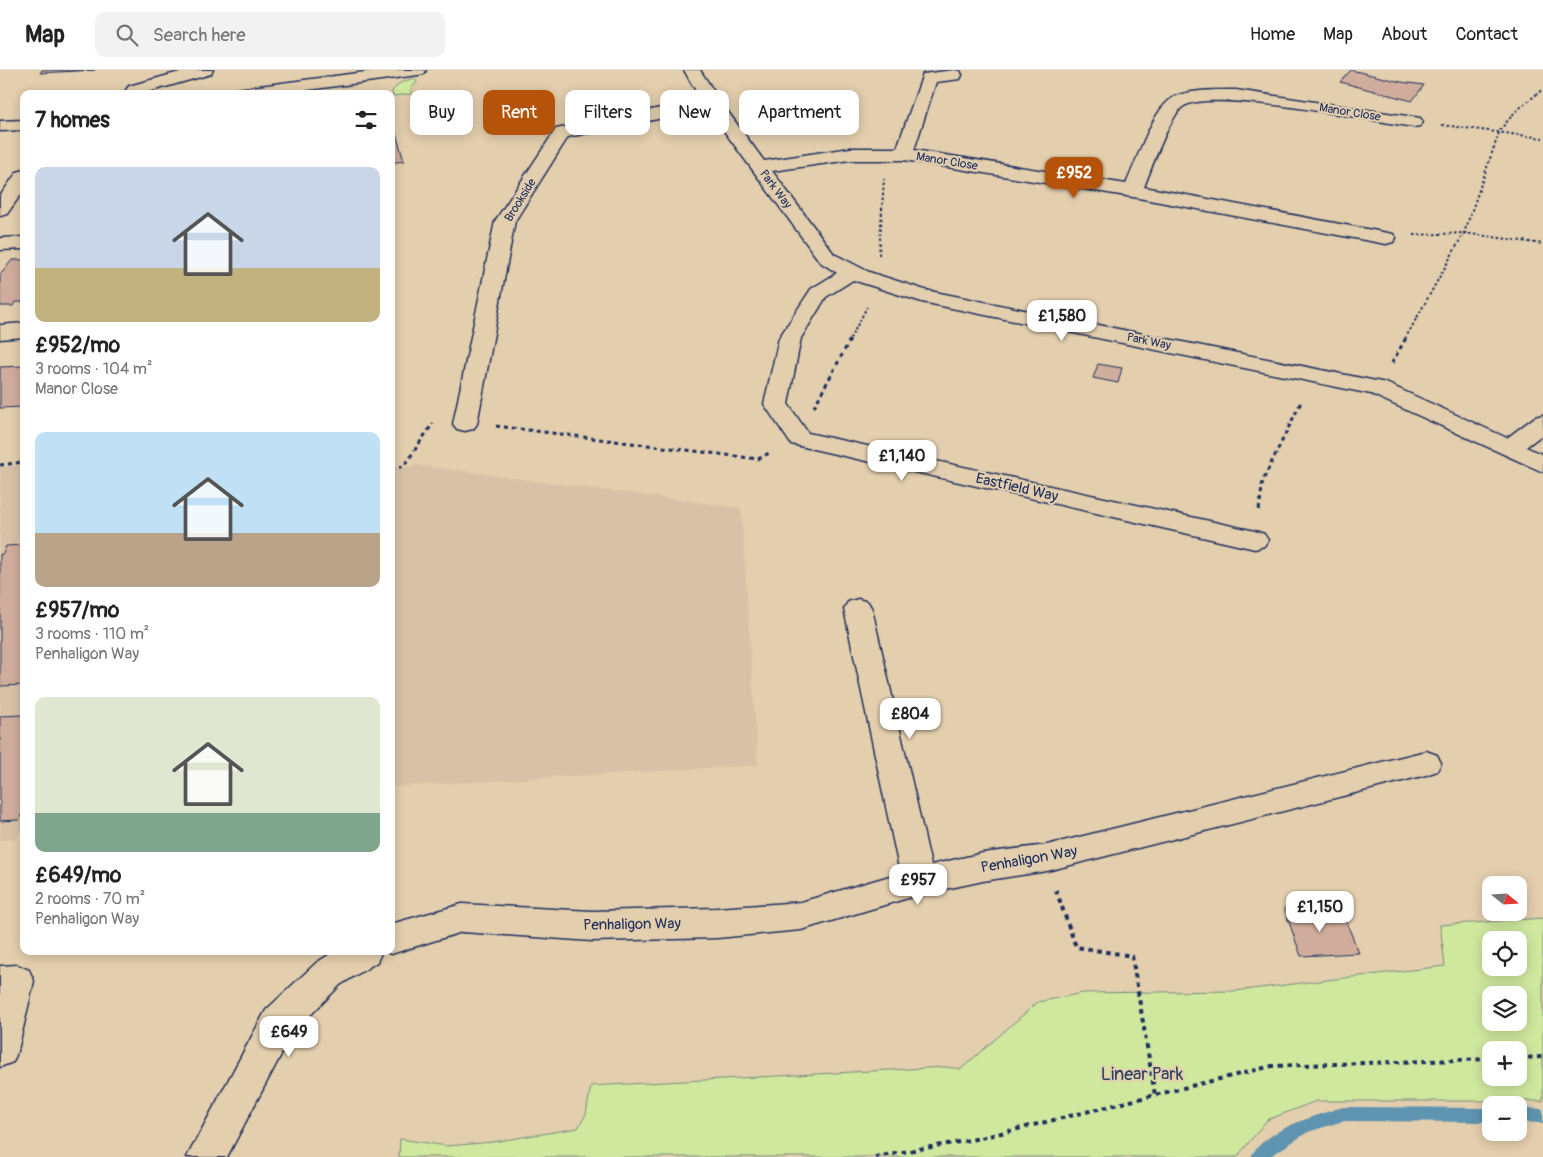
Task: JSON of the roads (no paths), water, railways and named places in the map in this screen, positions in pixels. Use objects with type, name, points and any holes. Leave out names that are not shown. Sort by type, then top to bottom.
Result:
[{"type":"street","points":[[135,90],[137,70]]},
{"type":"street","points":[[141,90],[205,70]]},
{"type":"street","points":[[267,90],[418,70]]},
{"type":"street","name":"Park Way","points":[[692,70],[704,90]]},
{"type":"street","points":[[896,154],[930,78],[954,75]]},
{"type":"street","name":"Manor Close","points":[[1133,191],[1165,117],[1178,102],[1206,94],[1236,95],[1414,122]]},
{"type":"street","name":"Brookside","points":[[465,424],[505,221],[562,133],[660,113]]},
{"type":"street","points":[[0,126],[20,125]]},
{"type":"street","name":"Park Way","points":[[729,126],[827,258],[851,273],[877,284],[922,296],[1315,373],[1378,388],[1543,464]]},
{"type":"street","name":"Manor Close","points":[[760,167],[850,154],[896,154],[1133,191],[1386,238]]},
{"type":"street","points":[[0,210],[20,182]]},
{"type":"street","points":[[0,244],[20,243]]},
{"type":"street","name":"Eastfield Way","points":[[851,273],[818,293],[790,338],[776,404],[800,439],[1255,540]]},
{"type":"street","points":[[0,332],[20,330]]},
{"type":"street","points":[[1510,448],[1543,422]]},
{"type":"street","points":[[858,609],[918,881]]},
{"type":"street","name":"Penhaligon Way","points":[[395,938],[462,918],[592,926],[717,923],[801,916],[918,881],[983,867],[1047,858],[1426,763]]},
{"type":"street","points":[[206,1157],[279,1022],[328,974],[359,955]]},
{"type":"street","points":[[0,982],[17,981],[0,1050]]},
{"type":"waterway","points":[[1259,1157],[1265,1149],[1304,1126],[1343,1114],[1482,1115]]},
{"type":"waterway","points":[[1527,1115],[1543,1116]]},
{"type":"park label","name":"Linear Park","points":[[1142,1074]]}]
